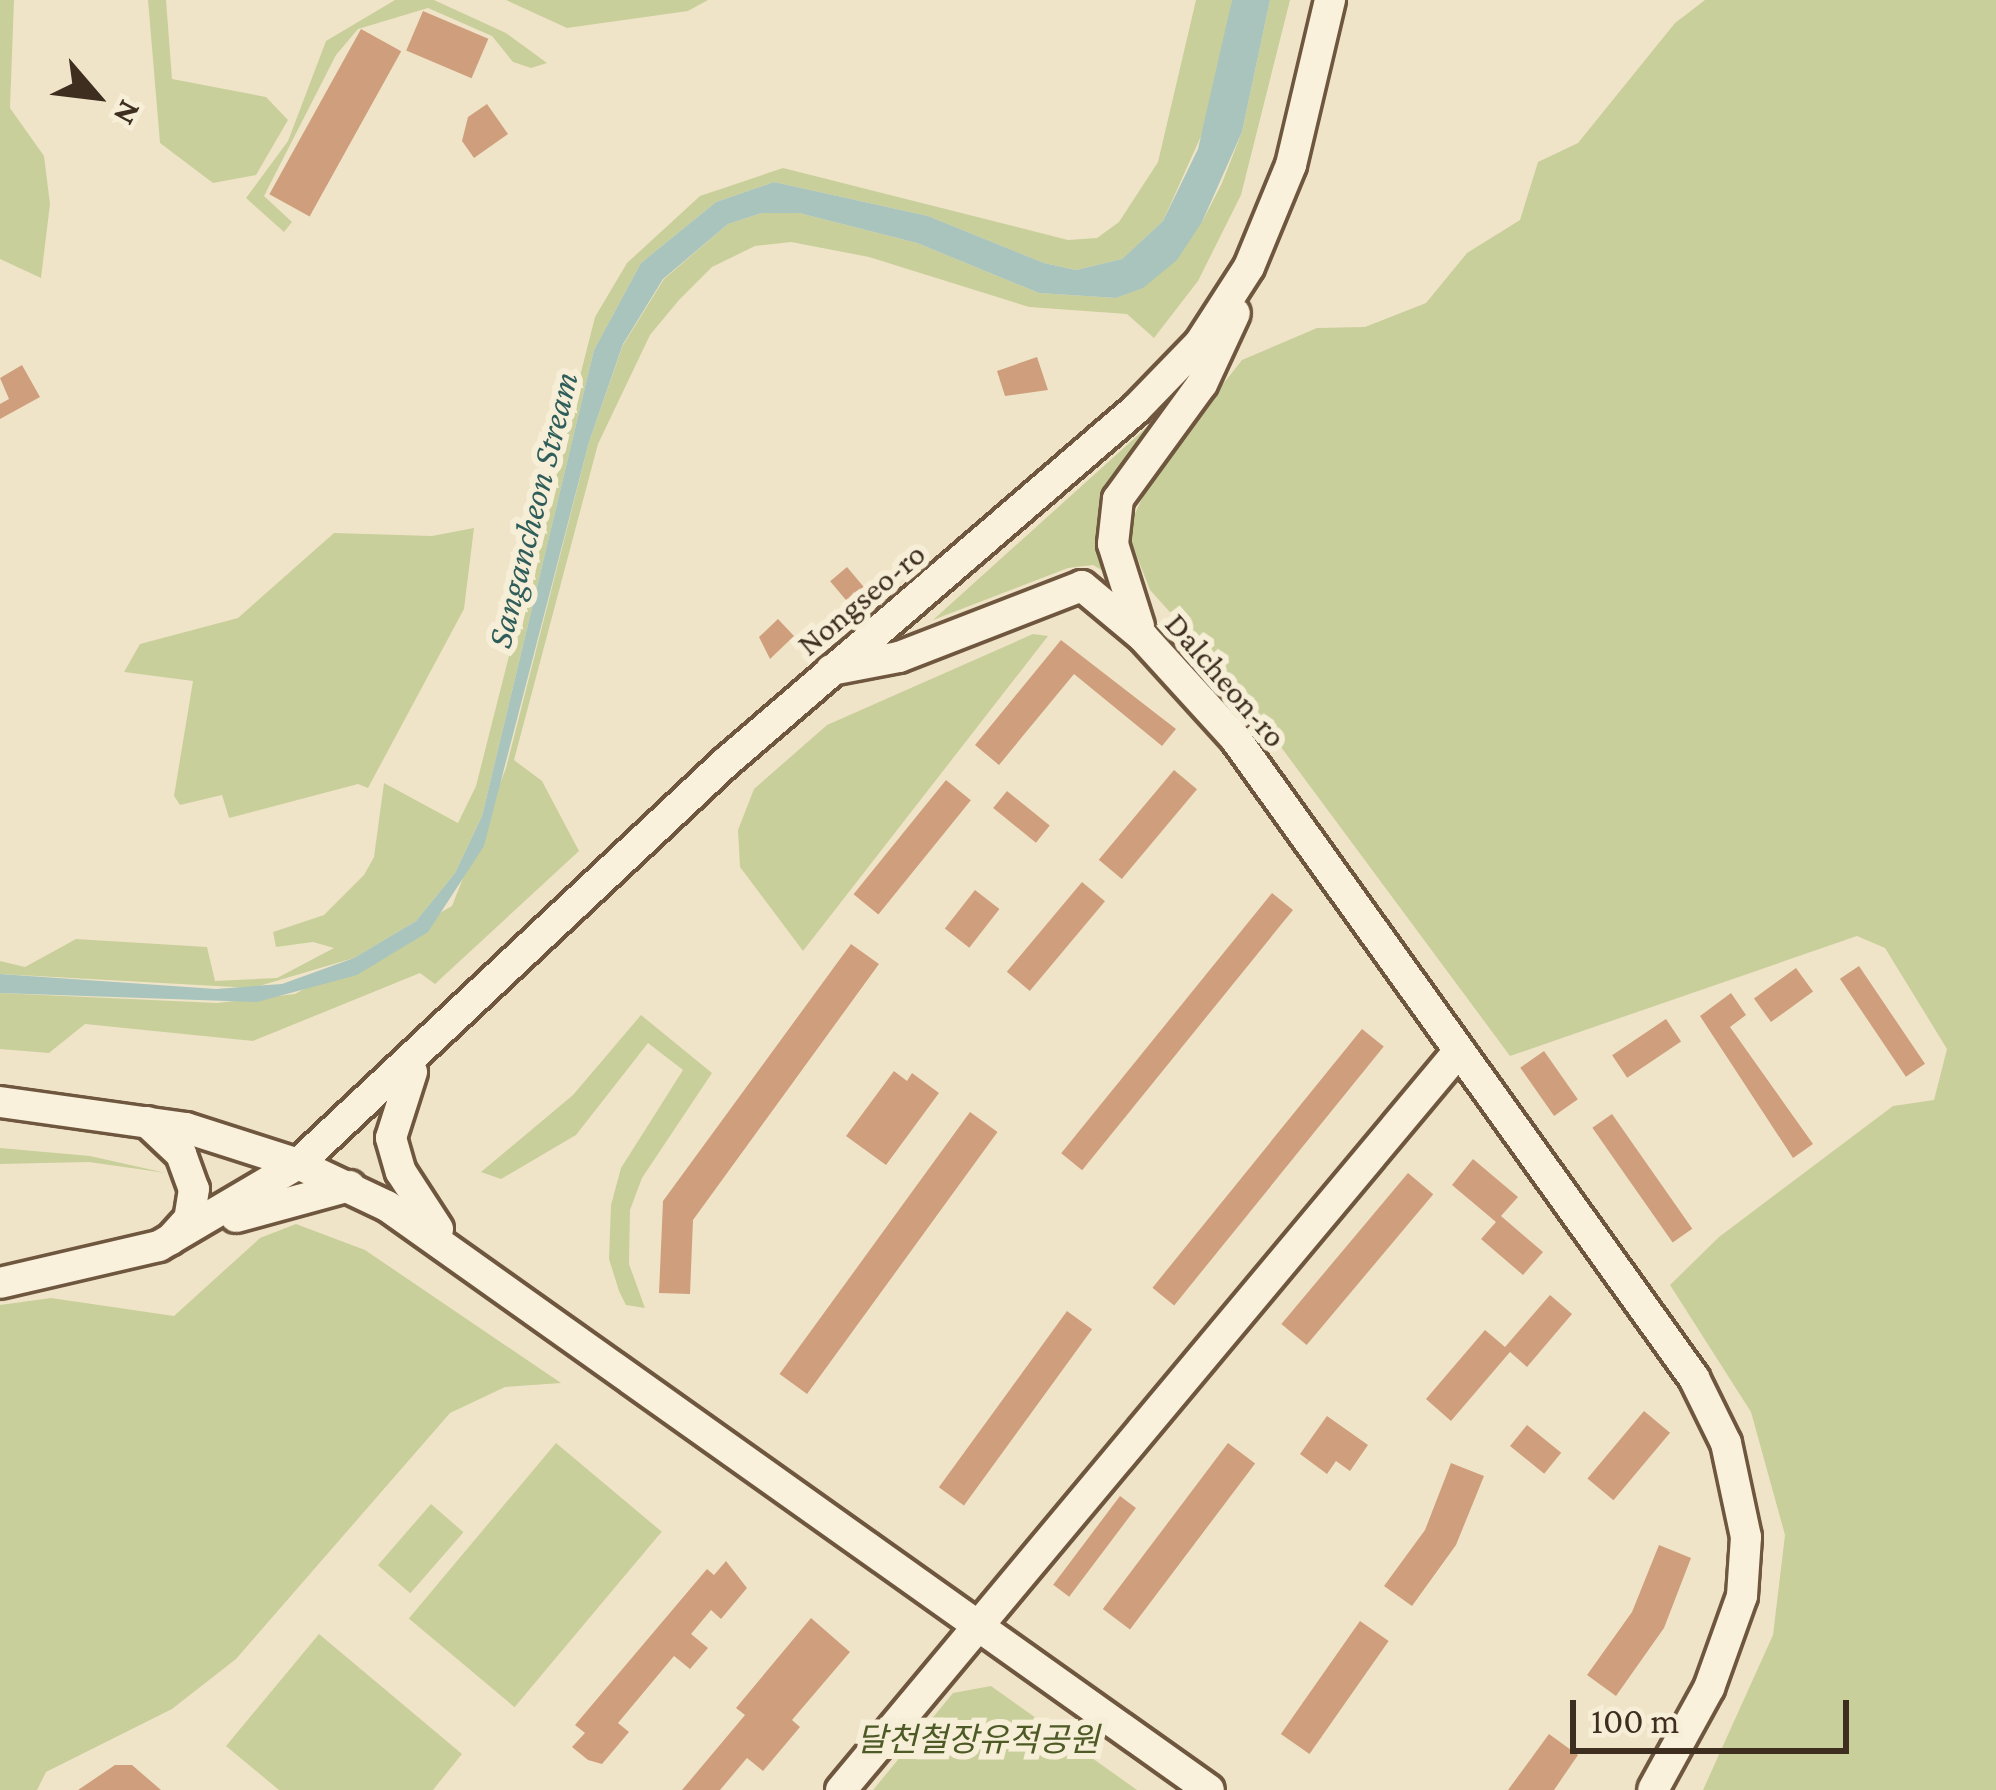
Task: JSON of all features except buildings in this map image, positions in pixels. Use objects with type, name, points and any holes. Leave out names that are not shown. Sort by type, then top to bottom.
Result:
[{"type":"street","name":"Nongseo-ro","points":[[0,1283],[169,1241],[202,1226],[298,1164],[421,1056],[831,670],[1171,375],[1249,267],[1291,165],[1330,0]]},
{"type":"street","points":[[1143,637],[1113,544],[1118,499],[1202,384],[1249,267]]},
{"type":"street","name":"Dalcheon-ro","points":[[831,670],[899,657],[1067,587],[1098,592],[1235,738],[1694,1378],[1733,1468],[1746,1551],[1736,1622],[1652,1790]]},
{"type":"street","points":[[841,1790],[1459,1051]]},
{"type":"street","points":[[421,1056],[394,1112],[392,1138],[412,1192],[454,1247]]},
{"type":"street","points":[[0,1102],[142,1118],[298,1164],[350,1186],[454,1247],[1209,1790]]},
{"type":"street","points":[[142,1118],[181,1154],[194,1189],[188,1219],[169,1241]]},
{"type":"street","points":[[202,1226],[350,1186]]},
{"type":"green space","points":[[0,0],[14,0],[10,108],[44,156],[50,204],[41,278],[0,259]]},
{"type":"green space","points":[[148,0],[166,0],[172,79],[266,97],[288,120],[256,175],[213,183],[160,143]]},
{"type":"green space","points":[[395,0],[434,0],[506,33],[547,63],[531,68],[513,62],[492,36],[428,8],[358,29],[336,55],[264,196],[292,222],[284,232],[246,198],[288,141],[326,41]]},
{"type":"green space","points":[[506,0],[708,0],[688,11],[567,28]]},
{"type":"green space","points":[[1196,0],[1232,0],[1210,116],[1163,221],[1122,259],[1076,270],[1044,263],[928,216],[774,182],[716,202],[641,263],[594,350],[482,816],[455,873],[416,921],[354,958],[252,988],[0,974],[0,961],[25,967],[76,939],[207,947],[215,981],[277,978],[334,948],[313,942],[276,947],[273,932],[324,915],[364,875],[374,857],[384,783],[458,823],[476,786],[595,317],[627,263],[700,196],[783,168],[1068,240],[1097,238],[1119,222],[1158,162]]},
{"type":"green space","points":[[1270,0],[1290,0],[1241,195],[1198,281],[1154,338],[1127,314],[1029,307],[869,257],[791,242],[755,246],[712,267],[679,300],[650,335],[598,444],[514,760],[542,781],[579,851],[435,984],[420,973],[253,1041],[85,1024],[49,1053],[0,1049],[0,993],[217,1003],[295,994],[452,906],[506,768],[589,442],[623,345],[664,279],[728,224],[762,213],[799,213],[917,243],[1039,293],[1116,298],[1142,288],[1202,222],[1222,183],[1242,132]]},
{"type":"green space","points":[[1705,0],[1996,0],[1996,1790],[1703,1790],[1773,1635],[1785,1535],[1751,1412],[1670,1285],[1719,1237],[1893,1106],[1934,1100],[1947,1049],[1885,948],[1857,936],[1510,1056],[1232,681],[1150,590],[1127,531],[1155,470],[1242,360],[1317,328],[1365,327],[1426,303],[1467,253],[1520,220],[1538,162],[1578,143],[1675,23]]},
{"type":"green space","points":[[1157,418],[1124,466],[1110,575],[1093,565],[1068,568],[933,620]]},
{"type":"green space","points":[[474,528],[464,609],[368,788],[358,784],[229,818],[222,795],[180,805],[174,796],[193,681],[124,672],[140,644],[238,618],[334,533],[432,536]]},
{"type":"green space","points":[[1033,634],[1048,636],[803,951],[740,867],[738,830],[754,789],[827,725]]},
{"type":"green space","points":[[641,1015],[712,1073],[642,1178],[630,1210],[629,1264],[645,1308],[626,1305],[619,1291],[609,1259],[611,1205],[621,1168],[683,1070],[648,1043],[576,1135],[501,1179],[481,1172],[573,1095]]},
{"type":"green space","points":[[0,1148],[90,1156],[166,1173],[89,1162],[0,1164]]},
{"type":"green space","points":[[296,1224],[365,1250],[561,1383],[505,1387],[450,1413],[236,1659],[172,1709],[46,1772],[37,1790],[0,1790],[0,1305],[51,1298],[174,1316],[260,1238]]},
{"type":"green space","points":[[556,1443],[662,1532],[515,1707],[409,1618]]},
{"type":"green space","points":[[431,1504],[463,1532],[410,1593],[378,1565]]},
{"type":"green space","points":[[319,1634],[462,1754],[433,1790],[279,1790],[226,1746]]},
{"type":"green space","name":"달천철장유적공원","points":[[991,1686],[1137,1790],[873,1790],[953,1693]]},
{"type":"water","points":[[1232,0],[1270,0],[1242,132],[1202,222],[1177,260],[1143,288],[1116,298],[1039,293],[917,243],[799,213],[762,213],[728,224],[663,279],[623,344],[589,442],[484,846],[428,932],[357,975],[257,1002],[0,993],[0,974],[216,989],[282,984],[354,958],[416,921],[455,873],[482,816],[594,350],[641,263],[716,202],[774,182],[928,216],[1044,263],[1076,270],[1122,259],[1163,221],[1198,149]]},
{"type":"water label","name":"Sangancheon Stream","points":[[533,510]]}]
